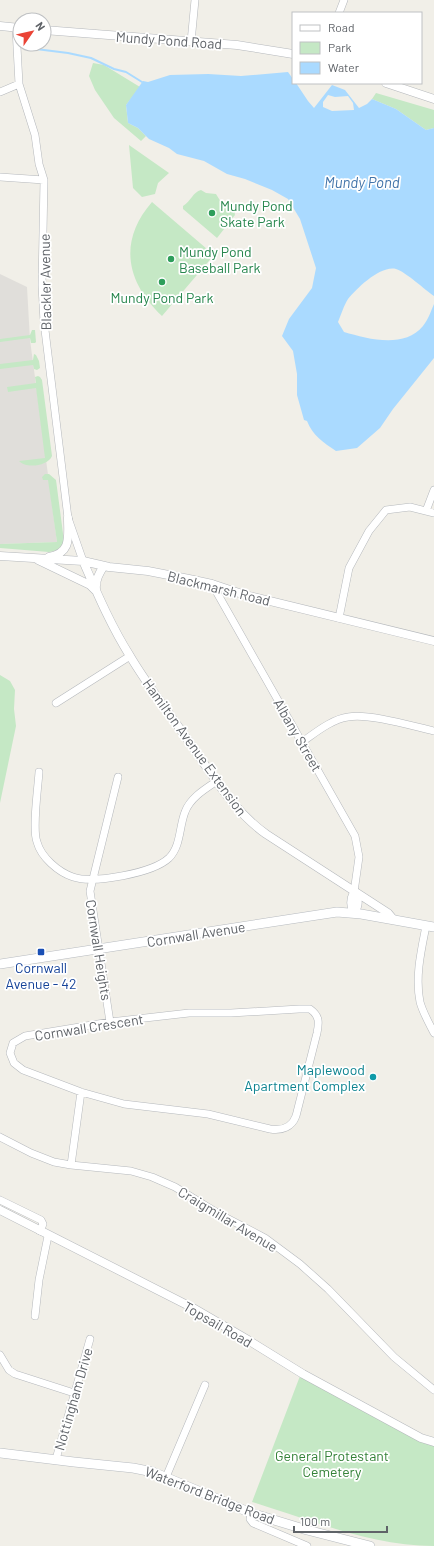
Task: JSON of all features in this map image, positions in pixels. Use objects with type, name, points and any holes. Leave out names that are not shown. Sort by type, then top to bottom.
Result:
[{"type":"main road","name":"Cornwall Avenue","points":[[0,964],[328,913],[354,913],[430,927]]},
{"type":"main road","name":"Waterford Bridge Road","points":[[0,1453],[133,1468],[153,1472],[251,1513],[306,1530],[370,1546]]},
{"type":"street","points":[[191,42],[195,0]]},
{"type":"street","points":[[339,12],[341,1]]},
{"type":"street","points":[[0,26],[12,27]]},
{"type":"street","name":"Mundy Pond Road","points":[[52,31],[260,48],[292,54]]},
{"type":"street","name":"Blackler Avenue","points":[[18,52],[18,84],[35,135],[39,164],[44,180],[42,279],[44,322],[68,518],[83,561]]},
{"type":"street","points":[[0,92],[18,84]]},
{"type":"street","points":[[389,84],[434,99]]},
{"type":"street","points":[[0,177],[44,180]]},
{"type":"street","points":[[426,511],[434,490]]},
{"type":"street","points":[[339,618],[349,568],[368,531],[386,510],[410,507],[434,513]]},
{"type":"street","points":[[36,559],[55,556],[65,549],[68,542],[68,518]]},
{"type":"street","name":"Blackmarsh Road","points":[[0,556],[83,561],[104,566],[148,571],[212,584],[245,595],[434,641]]},
{"type":"street","points":[[36,559],[90,585],[96,590]]},
{"type":"street","name":"Hamilton Avenue Extension","points":[[83,561],[96,590],[130,656],[241,813],[253,825],[388,913],[393,919]]},
{"type":"street","points":[[96,590],[95,584],[104,566]]},
{"type":"street","name":"Albany Street","points":[[212,584],[355,836],[358,846],[358,857],[351,906],[354,913]]},
{"type":"street","points":[[56,703],[130,656]]},
{"type":"street","points":[[302,742],[333,723],[347,717],[363,716],[434,731]]},
{"type":"street","name":"Cornwall Heights","points":[[39,772],[35,835],[39,847],[52,863],[65,873],[73,877],[92,879],[144,871],[165,861],[175,850],[184,813],[187,807],[197,796],[217,781]]},
{"type":"street","name":"Cornwall Heights","points":[[110,1022],[90,891],[118,777]]},
{"type":"street","points":[[430,927],[419,965],[418,987],[423,1011],[434,1033]]},
{"type":"street","name":"Cornwall Crescent","points":[[299,1009],[310,1009],[314,1012],[319,1021],[296,1116],[291,1124],[284,1128],[270,1129],[208,1114],[124,1104],[81,1092],[20,1068],[11,1060],[11,1046],[25,1036],[110,1022],[189,1013],[231,1013],[299,1009]]},
{"type":"street","points":[[71,1165],[81,1092]]},
{"type":"street","name":"Craigmillar Avenue","points":[[0,1137],[54,1162],[131,1172],[152,1177],[175,1187],[219,1214],[265,1238],[300,1264],[328,1289],[394,1357],[434,1390]]},
{"type":"street","points":[[0,1200],[41,1220],[43,1224],[40,1231]]},
{"type":"street","name":"Topsail Road","points":[[0,1210],[48,1236],[193,1308],[303,1374],[421,1438],[434,1442]]},
{"type":"street","points":[[35,1316],[48,1236]]},
{"type":"street","name":"Nottingham Drive","points":[[56,1459],[90,1339]]},
{"type":"street","points":[[0,1355],[9,1370],[15,1374],[74,1393]]},
{"type":"street","points":[[166,1477],[205,1385]]},
{"type":"street","points":[[251,1513],[250,1519],[253,1523],[307,1546]]},
{"type":"shaded area","points":[[0,274],[27,287],[30,340],[57,542],[0,544]]},
{"type":"green space","points":[[93,63],[104,65],[140,87],[126,105],[128,123],[138,128],[146,136],[141,141],[114,118],[95,90],[89,76]]},
{"type":"green space","points":[[376,93],[434,110],[434,128],[426,130],[396,109],[372,99]]},
{"type":"green space","points":[[129,145],[169,173],[158,183],[155,194],[142,197],[133,188]]},
{"type":"green space","name":"Mundy Pond Skate Park","points":[[201,190],[206,193],[216,194],[224,207],[234,209],[235,215],[217,238],[183,209],[183,206],[198,191]]},
{"type":"green space","name":"Mundy Pond Baseball Park","points":[[152,202],[214,255],[162,316],[140,289],[134,275],[131,261],[131,246],[134,231],[141,217]]},
{"type":"green space","points":[[32,330],[35,330],[35,343],[31,343],[30,338],[0,342],[0,339],[30,335]]},
{"type":"green space","points":[[34,354],[39,361],[40,368],[37,370],[34,369],[33,365],[0,369],[0,364],[33,360]]},
{"type":"green space","points":[[38,376],[42,380],[52,456],[42,464],[31,466],[19,461],[45,458],[36,388],[8,392],[7,387],[36,383],[35,377]]},
{"type":"green space","points":[[45,474],[49,474],[56,480],[64,541],[63,543],[58,549],[49,552],[0,548],[0,544],[57,542],[48,480],[43,480],[42,477]]},
{"type":"green space","points":[[0,675],[10,681],[15,690],[14,709],[16,726],[0,803]]},
{"type":"green space","name":"General Protestant Cemetery","points":[[300,1376],[421,1442],[434,1446],[434,1546],[411,1545],[364,1537],[252,1502]]},
{"type":"water","name":"Mundy Pond","points":[[288,72],[292,78],[292,84],[297,84],[314,108],[332,85],[345,90],[359,108],[367,104],[372,99],[396,109],[426,130],[434,128],[434,296],[400,271],[396,269],[383,270],[370,278],[352,294],[344,307],[338,322],[344,332],[375,339],[396,340],[406,338],[423,326],[434,304],[434,358],[393,409],[380,428],[357,448],[336,451],[319,438],[312,431],[307,421],[304,420],[297,395],[297,374],[293,351],[282,336],[289,319],[312,288],[316,268],[300,219],[288,199],[272,190],[245,179],[227,174],[204,161],[177,154],[169,148],[149,139],[138,128],[128,123],[126,105],[143,81],[148,82],[170,75],[208,74],[241,76]],"holes":[[[328,95],[335,97],[348,96],[353,103],[354,110],[332,111],[323,107],[323,102]]]},
{"type":"waterway","points":[[52,51],[91,58],[114,69],[126,72],[142,82]]},
{"type":"place","name":"Mundy Pond Skate Park","points":[[212,213]]},
{"type":"place","name":"Mundy Pond Baseball Park","points":[[171,259]]},
{"type":"place","name":"Mundy Pond Park","points":[[162,282]]},
{"type":"place","name":"Cornwall Avenue - 42","points":[[41,952]]},
{"type":"place","name":"Maplewood Apartment Complex","points":[[373,1077]]}]
